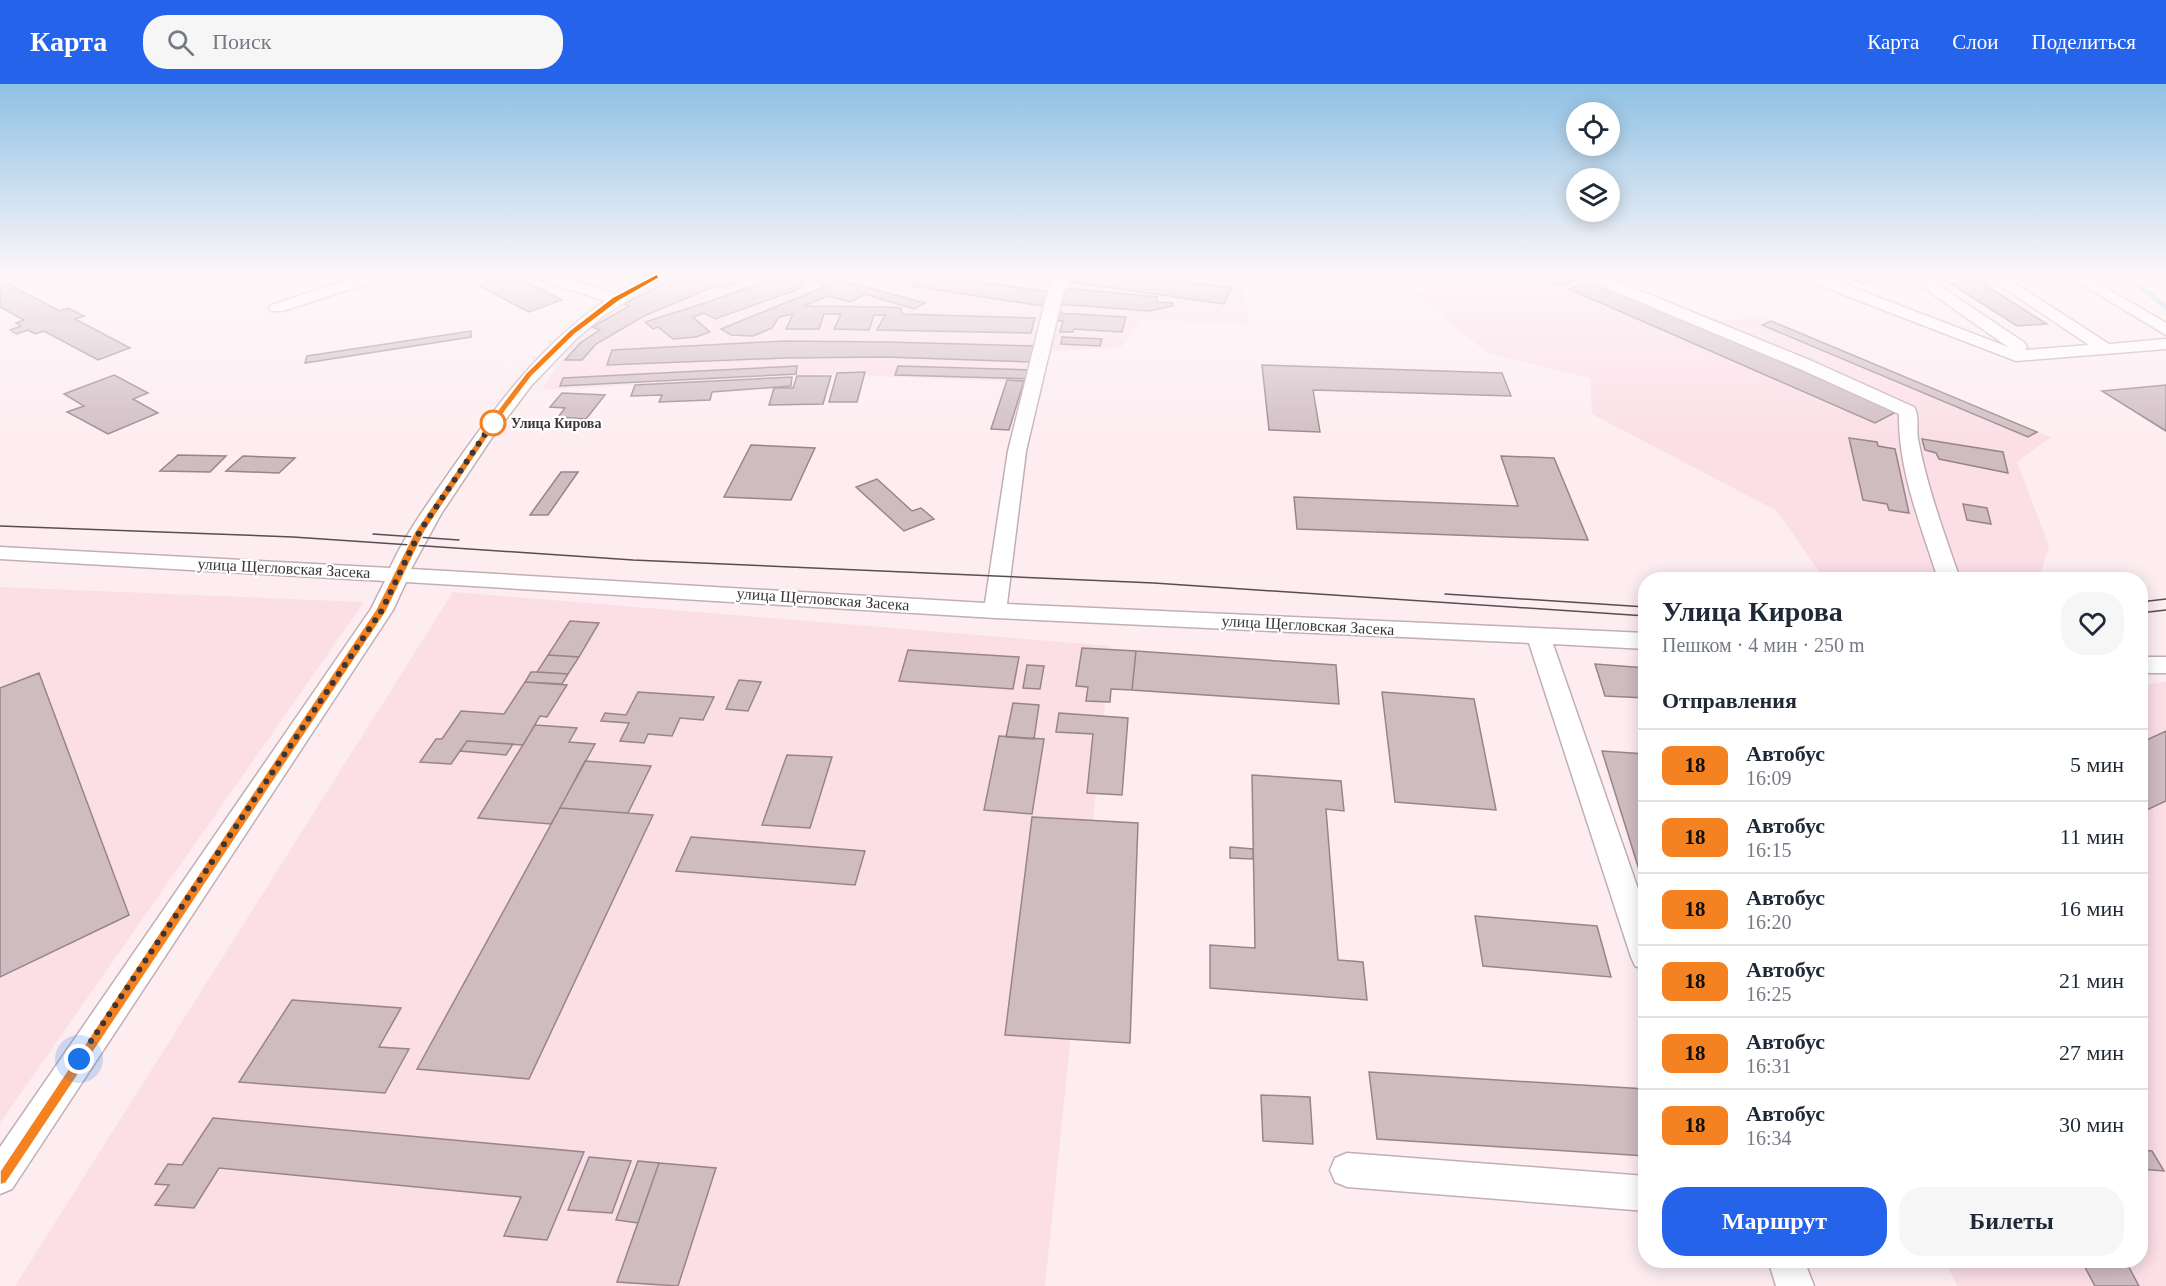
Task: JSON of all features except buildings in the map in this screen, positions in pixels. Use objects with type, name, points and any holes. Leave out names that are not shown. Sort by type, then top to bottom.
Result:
[{"type":"street","points":[[0,1177],[382,610],[420,531],[516,392],[529,375],[572,332]]},
{"type":"street","points":[[995,610],[1017,451],[1046,332]]},
{"type":"street","points":[[1726,332],[1908,411],[1908,437],[1925,507],[1947,572]]},
{"type":"street","points":[[1954,332],[2016,356],[2166,344]]},
{"type":"street","points":[[1997,332],[2031,355]]},
{"type":"street","points":[[2080,332],[2105,348]]},
{"type":"street","name":"улица Щегловская Засека","points":[[0,553],[995,610],[1638,641]]},
{"type":"street","points":[[1538,635],[1638,933]]},
{"type":"street","points":[[2148,665],[2166,665]]},
{"type":"street","points":[[1347,1170],[1638,1193]]},
{"type":"street","points":[[1789,1268],[1795,1286]]},
{"type":"shaded area","points":[[586,332],[1133,332],[1121,347],[1046,352],[1035,383],[829,374],[542,390],[572,343]]},
{"type":"shaded area","points":[[1462,332],[1797,332],[2051,437],[2017,462],[2049,546],[2041,572],[1819,572],[1777,511],[1592,414],[1590,378],[1487,353]]},
{"type":"shaded area","points":[[0,587],[364,602],[0,1123]]},
{"type":"shaded area","points":[[453,592],[1111,646],[1045,1286],[15,1286]]},
{"type":"shaded area","points":[[2166,682],[2166,1286],[1957,1286],[1949,1268],[2148,1268],[2148,684]]},
{"type":"tram line","points":[[0,526],[293,537],[633,560],[1154,583],[1638,615]]},
{"type":"tram line","points":[[373,534],[459,540]]},
{"type":"tram line","points":[[1445,594],[1638,606]]},
{"type":"tram line","points":[[2148,601],[2166,599]]},
{"type":"tram line","points":[[2148,612],[2166,610]]},
{"type":"bus line","name":"18","points":[[0,1177],[382,610],[411,546],[503,408],[529,375],[572,332]]},
{"type":"place","name":"Улица Кирова","points":[[493,423]]},
{"type":"route","points":[[79,1059],[382,610],[411,546],[494,421],[493,423]]}]
